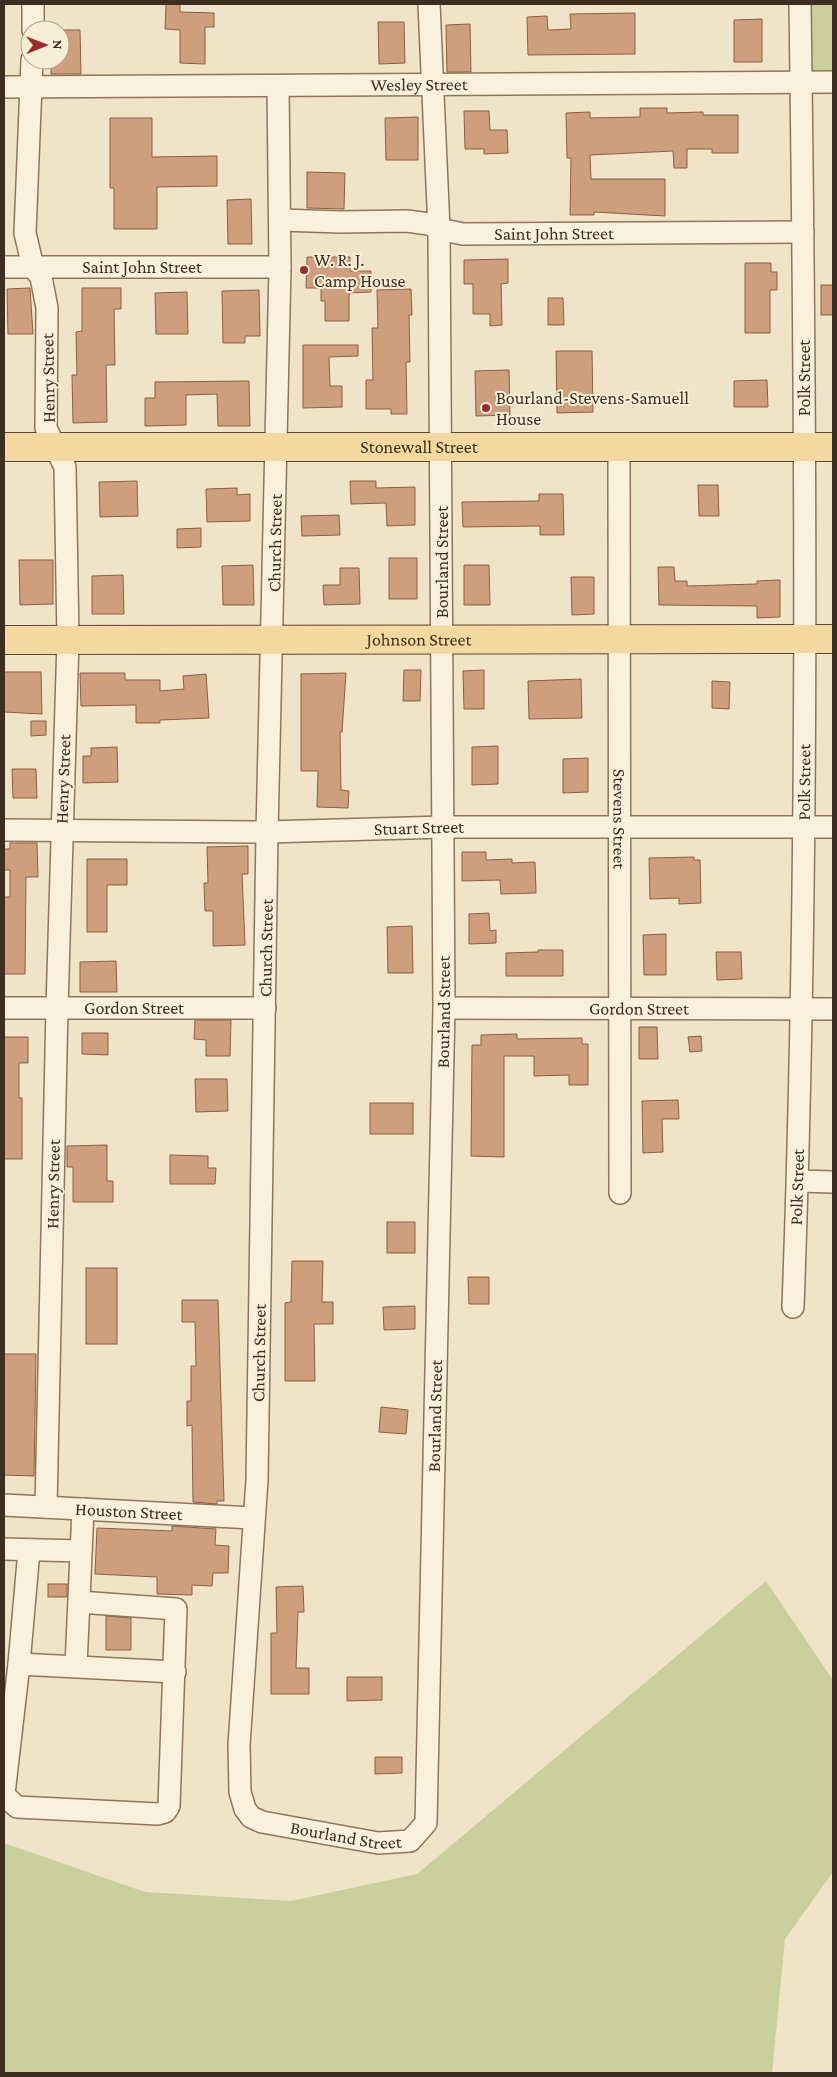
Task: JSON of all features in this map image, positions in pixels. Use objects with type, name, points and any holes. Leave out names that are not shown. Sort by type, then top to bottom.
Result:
[{"type":"main road","name":"Stonewall Street","points":[[4,447],[833,447]]},
{"type":"main road","name":"Johnson Street","points":[[4,640],[273,638],[833,639]]},
{"type":"street","points":[[33,4],[33,20]]},
{"type":"street","name":"Bourland Street","points":[[245,1809],[251,1817],[262,1822],[378,1843],[410,1841],[426,1823],[444,1008],[442,447],[439,229],[429,4]]},
{"type":"street","points":[[800,4],[803,232]]},
{"type":"street","name":"Henry Street","points":[[32,70],[24,234],[33,267],[41,277],[47,308],[46,428],[65,467],[68,639],[61,831],[46,1507]]},
{"type":"street","name":"Wesley Street","points":[[4,87],[833,82]]},
{"type":"street","name":"Church Street","points":[[245,1809],[240,1792],[239,1745],[257,1480],[267,832],[273,638],[281,220],[278,86]]},
{"type":"street","name":"Saint John Street","points":[[281,220],[340,222],[407,221],[429,224],[439,229],[463,234],[803,232]]},
{"type":"street","name":"Polk Street","points":[[793,1307],[798,1181],[804,827],[803,232]]},
{"type":"street","name":"Saint John Street","points":[[4,267],[280,267]]},
{"type":"street","name":"Stevens Street","points":[[619,447],[620,1193]]},
{"type":"street","name":"Stuart Street","points":[[4,830],[267,832],[444,828],[833,827]]},
{"type":"street","name":"Gordon Street","points":[[4,1008],[265,1008]]},
{"type":"street","name":"Gordon Street","points":[[444,1008],[833,1009]]},
{"type":"street","points":[[798,1181],[833,1182]]},
{"type":"street","name":"Houston Street","points":[[4,1505],[253,1518]]},
{"type":"street","points":[[76,1666],[83,1509]]},
{"type":"street","points":[[4,1549],[81,1551]]},
{"type":"street","points":[[28,1550],[19,1664],[4,1795],[16,1807],[158,1814],[165,1812],[169,1806],[176,1609],[171,1607],[79,1602]]},
{"type":"street","points":[[19,1664],[175,1672]]},
{"type":"green space","points":[[810,4],[833,4],[833,70],[811,70]]},
{"type":"green space","points":[[766,1581],[833,1680],[833,1872],[785,1939],[772,2073],[4,2073],[4,1843],[145,1892],[291,1901],[417,1874]]},
{"type":"building","points":[[166,4],[180,4],[180,12],[214,13],[214,27],[205,27],[205,64],[180,63],[180,30],[165,29]]},
{"type":"building","points":[[635,13],[635,54],[528,55],[527,17],[547,16],[548,30],[571,29],[570,14]]},
{"type":"building","points":[[762,19],[762,62],[734,62],[734,20]]},
{"type":"building","points":[[378,22],[404,22],[405,63],[379,64]]},
{"type":"building","points":[[470,24],[471,72],[447,72],[446,25]]},
{"type":"building","points":[[70,30],[80,30],[81,74],[51,74],[51,70],[70,70]]},
{"type":"building","points":[[640,108],[667,108],[667,113],[703,112],[703,115],[738,115],[738,153],[712,153],[712,149],[687,149],[687,168],[674,168],[673,151],[590,155],[591,179],[665,179],[665,216],[594,212],[594,215],[570,215],[571,158],[567,158],[566,113],[590,112],[590,118],[640,117]]},
{"type":"building","points":[[464,111],[489,111],[490,130],[507,130],[508,153],[484,154],[484,149],[465,149]]},
{"type":"building","points":[[418,117],[418,160],[386,160],[385,118]]},
{"type":"building","points":[[110,118],[152,118],[152,157],[217,156],[217,186],[157,187],[157,229],[114,229],[114,188],[110,188]]},
{"type":"building","points":[[307,172],[345,173],[344,209],[307,208]]},
{"type":"building","points":[[251,199],[252,244],[228,244],[227,200]]},
{"type":"building","points":[[307,257],[350,257],[350,271],[371,271],[371,292],[349,293],[349,321],[325,321],[325,301],[321,301],[321,288],[306,288]]},
{"type":"building","points":[[508,259],[508,283],[501,284],[502,325],[490,326],[490,314],[473,314],[473,284],[464,284],[464,260]]},
{"type":"building","points":[[745,263],[771,263],[771,272],[777,272],[777,290],[770,290],[770,333],[745,333]]},
{"type":"building","points":[[821,285],[833,285],[833,315],[821,315]]},
{"type":"building","points":[[30,288],[33,334],[8,334],[7,289]]},
{"type":"building","points":[[82,288],[121,288],[121,309],[114,309],[115,365],[106,365],[107,422],[73,423],[72,375],[77,375],[76,332],[82,331]]},
{"type":"building","points":[[411,289],[412,315],[409,315],[410,362],[406,362],[407,414],[391,414],[391,409],[366,409],[366,380],[373,380],[372,328],[378,328],[377,290]]},
{"type":"building","points":[[259,290],[260,336],[245,336],[245,343],[223,343],[222,291]]},
{"type":"building","points":[[187,292],[188,334],[156,334],[155,293]]},
{"type":"building","points":[[548,298],[563,298],[564,325],[548,325]]},
{"type":"building","points":[[303,345],[358,345],[358,356],[329,357],[330,386],[342,386],[342,407],[303,408]]},
{"type":"building","points":[[556,351],[592,351],[593,412],[557,413]]},
{"type":"building","points":[[509,370],[510,415],[476,416],[475,371]]},
{"type":"building","points":[[767,380],[768,407],[734,407],[734,381]]},
{"type":"building","points":[[249,381],[250,426],[218,426],[217,394],[186,395],[186,425],[145,426],[145,398],[155,398],[155,382]]},
{"type":"building","points":[[137,481],[138,516],[100,517],[99,482]]},
{"type":"building","points":[[350,481],[376,481],[376,488],[415,487],[415,525],[387,526],[386,503],[351,504]]},
{"type":"building","points":[[698,485],[718,485],[719,516],[699,516]]},
{"type":"building","points":[[237,488],[237,495],[250,494],[250,521],[207,522],[206,489]]},
{"type":"building","points":[[539,494],[563,494],[564,535],[540,535],[540,526],[463,527],[462,502],[539,501]]},
{"type":"building","points":[[339,515],[340,535],[302,536],[301,516]]},
{"type":"building","points":[[201,528],[201,547],[177,548],[177,529]]},
{"type":"building","points":[[389,558],[417,558],[417,599],[389,599]]},
{"type":"building","points":[[19,560],[53,560],[53,604],[20,605]]},
{"type":"building","points":[[253,565],[254,605],[223,605],[222,566]]},
{"type":"building","points":[[464,565],[489,565],[490,605],[464,605]]},
{"type":"building","points":[[658,567],[674,567],[675,581],[687,581],[687,586],[757,584],[757,581],[780,580],[780,617],[757,618],[757,606],[659,605]]},
{"type":"building","points":[[340,568],[359,568],[360,604],[324,605],[323,585],[340,585]]},
{"type":"building","points":[[123,575],[124,614],[92,614],[92,576]]},
{"type":"building","points":[[571,577],[594,577],[594,614],[572,615]]},
{"type":"building","points":[[404,670],[421,670],[420,701],[403,701]]},
{"type":"building","points":[[484,670],[484,709],[464,709],[463,671]]},
{"type":"building","points":[[4,672],[41,672],[42,714],[4,712]]},
{"type":"building","points":[[80,673],[125,673],[125,680],[160,680],[160,691],[184,689],[183,676],[206,674],[209,718],[160,720],[160,723],[136,723],[136,705],[81,706]]},
{"type":"building","points":[[346,673],[342,732],[340,732],[341,790],[349,791],[348,808],[317,807],[318,771],[301,771],[301,674]]},
{"type":"building","points":[[581,679],[582,718],[529,719],[528,681]]},
{"type":"building","points":[[712,681],[730,682],[729,709],[712,708]]},
{"type":"building","points":[[31,721],[46,721],[46,735],[31,736]]},
{"type":"building","points":[[498,746],[498,784],[472,785],[472,747]]},
{"type":"building","points":[[117,747],[118,782],[83,783],[83,756],[91,756],[91,748]]},
{"type":"building","points":[[588,758],[588,792],[563,793],[563,759]]},
{"type":"building","points":[[12,769],[36,769],[37,798],[13,798]]},
{"type":"building","points":[[10,843],[37,843],[38,877],[26,877],[25,974],[4,974],[4,897],[10,897],[10,870],[4,870],[4,849],[10,849]]},
{"type":"building","points":[[248,846],[248,874],[242,874],[245,945],[213,946],[213,911],[205,911],[204,883],[208,883],[207,847]]},
{"type":"building","points":[[462,852],[486,852],[486,860],[512,859],[512,863],[535,862],[536,893],[501,894],[500,880],[462,881]]},
{"type":"building","points":[[694,857],[694,860],[700,860],[701,903],[679,904],[679,898],[650,899],[649,858]]},
{"type":"building","points":[[87,859],[127,859],[127,885],[107,885],[107,932],[87,932]]},
{"type":"building","points":[[489,913],[490,931],[496,930],[496,943],[469,944],[469,914]]},
{"type":"building","points":[[412,926],[413,973],[388,973],[387,927]]},
{"type":"building","points":[[666,934],[666,975],[644,975],[643,935]]},
{"type":"building","points":[[538,950],[563,950],[563,976],[506,976],[506,953],[538,952]]},
{"type":"building","points":[[716,952],[741,952],[742,979],[717,980]]},
{"type":"building","points":[[116,961],[117,992],[80,992],[80,962]]},
{"type":"building","points":[[195,1020],[231,1020],[230,1056],[206,1056],[206,1040],[194,1039]]},
{"type":"building","points":[[639,1027],[657,1027],[658,1059],[639,1059]]},
{"type":"building","points":[[82,1033],[108,1033],[108,1055],[82,1054]]},
{"type":"building","points":[[517,1034],[517,1039],[582,1038],[582,1044],[588,1044],[588,1085],[569,1085],[569,1075],[534,1076],[534,1056],[504,1056],[504,1157],[471,1156],[472,1045],[481,1045],[481,1035]]},
{"type":"building","points":[[701,1036],[702,1051],[690,1052],[688,1037]]},
{"type":"building","points":[[4,1037],[28,1037],[28,1063],[19,1063],[19,1098],[22,1098],[22,1159],[4,1159]]},
{"type":"building","points":[[195,1079],[227,1079],[228,1111],[196,1112]]},
{"type":"building","points":[[678,1100],[679,1119],[662,1119],[663,1152],[643,1153],[642,1101]]},
{"type":"building","points":[[370,1103],[413,1103],[413,1134],[370,1134]]},
{"type":"building","points":[[107,1145],[107,1181],[113,1181],[113,1202],[73,1202],[73,1167],[67,1167],[67,1146]]},
{"type":"building","points":[[170,1155],[208,1156],[208,1168],[216,1168],[215,1184],[170,1184]]},
{"type":"building","points":[[387,1222],[415,1222],[415,1253],[387,1253]]},
{"type":"building","points":[[292,1261],[323,1261],[322,1302],[333,1302],[333,1324],[314,1324],[315,1381],[285,1381],[285,1303],[291,1302]]},
{"type":"building","points":[[86,1268],[117,1268],[117,1344],[86,1344]]},
{"type":"building","points":[[468,1277],[489,1277],[489,1304],[469,1304]]},
{"type":"building","points":[[182,1300],[218,1300],[224,1501],[217,1501],[217,1504],[193,1502],[192,1425],[187,1426],[187,1401],[191,1401],[191,1366],[196,1366],[195,1322],[182,1322]]},
{"type":"building","points":[[415,1306],[415,1329],[384,1330],[383,1307]]},
{"type":"building","points":[[4,1354],[36,1354],[34,1476],[4,1475]]},
{"type":"building","points":[[381,1407],[408,1410],[406,1434],[379,1432]]},
{"type":"building","points":[[172,1526],[216,1529],[215,1545],[229,1546],[228,1573],[213,1573],[212,1586],[192,1585],[192,1595],[157,1594],[157,1577],[95,1574],[97,1528],[172,1531]]},
{"type":"building","points":[[48,1584],[67,1584],[67,1597],[48,1597]]},
{"type":"building","points":[[303,1586],[304,1612],[298,1612],[296,1668],[309,1668],[309,1694],[271,1694],[271,1633],[277,1633],[276,1587]]},
{"type":"building","points":[[106,1616],[131,1618],[131,1650],[106,1650]]},
{"type":"building","points":[[347,1677],[382,1677],[382,1700],[347,1701]]},
{"type":"building","points":[[375,1757],[402,1757],[402,1773],[375,1774]]},
{"type":"place","name":"W. R. J. Camp House","points":[[304,270]]},
{"type":"place","name":"Bourland-Stevens-Samuell House","points":[[486,408]]}]
